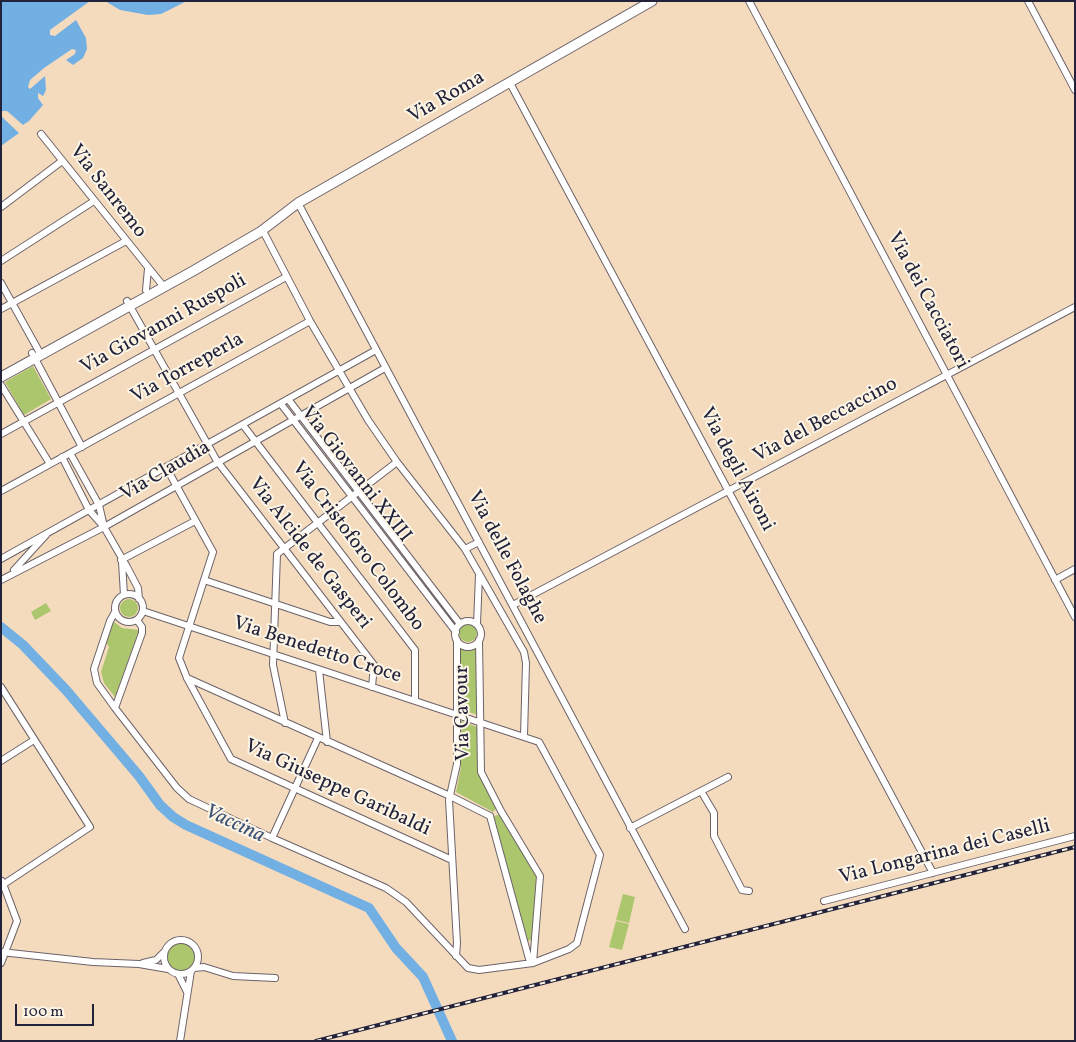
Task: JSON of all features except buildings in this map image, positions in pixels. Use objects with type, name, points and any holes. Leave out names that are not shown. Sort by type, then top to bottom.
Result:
[{"type":"street","name":"Via Roma","points":[[1,370],[36,354],[163,285],[258,227],[262,229],[298,203],[652,1]]},
{"type":"street","name":"Via dei Cacciatori","points":[[749,1],[1075,617]]},
{"type":"street","points":[[1028,1],[1075,90]]},
{"type":"street","name":"Via degli Aironi","points":[[510,83],[933,873]]},
{"type":"street","name":"Via Sanremo","points":[[41,134],[148,269],[163,285]]},
{"type":"street","points":[[1,207],[62,161]]},
{"type":"street","points":[[1,261],[94,201]]},
{"type":"street","name":"Via delle Folaghe","points":[[298,203],[685,929]]},
{"type":"street","points":[[262,229],[310,321],[368,420],[397,462],[465,550],[526,656],[524,736]]},
{"type":"street","points":[[1,309],[126,241]]},
{"type":"street","points":[[146,290],[148,269]]},
{"type":"street","name":"Via Giovanni Ruspoli","points":[[22,422],[286,277]]},
{"type":"street","points":[[1,283],[13,303],[82,447]]},
{"type":"street","name":"Via Roma","points":[[129,303],[146,290],[163,285]]},
{"type":"street","name":"Via Alcide de Gasperi","points":[[129,303],[217,461],[374,665],[372,687]]},
{"type":"street","name":"Via del Beccaccino","points":[[513,605],[1075,308]]},
{"type":"street","name":"Via Torreperla","points":[[50,464],[310,321]]},
{"type":"street","name":"Via Claudia","points":[[1,559],[376,350]]},
{"type":"street","name":"Via Roma","points":[[1,376],[36,354]]},
{"type":"street","name":"Via Claudia","points":[[12,573],[104,527],[217,461],[385,368]]},
{"type":"street","points":[[1,385],[22,422],[50,464],[1,491]]},
{"type":"street","name":"Via Giovanni XXIII","points":[[288,399],[299,416],[460,624]]},
{"type":"street","name":"Via Giovanni XXIII","points":[[281,404],[291,420],[456,632]]},
{"type":"street","points":[[1,434],[22,422]]},
{"type":"street","name":"Via Cristoforo Colombo","points":[[243,424],[415,650],[415,700]]},
{"type":"street","points":[[70,453],[99,505],[104,527],[137,586],[142,611],[137,620]]},
{"type":"street","points":[[62,458],[88,510],[104,527]]},
{"type":"street","points":[[285,723],[273,665],[276,559],[278,554],[397,462]]},
{"type":"street","name":"Via Giuseppe Garibaldi","points":[[166,468],[213,552],[179,658],[187,678],[231,759],[295,790],[452,860]]},
{"type":"street","points":[[122,561],[195,521]]},
{"type":"street","name":"Via Claudia","points":[[12,573],[50,530]]},
{"type":"street","points":[[465,550],[479,542]]},
{"type":"street","name":"Via Giovanni XXIII","points":[[404,565],[411,560]]},
{"type":"street","points":[[122,561],[124,595]]},
{"type":"street","points":[[1055,580],[1075,570]]},
{"type":"street","points":[[1,580],[12,573]]},
{"type":"street","points":[[477,624],[479,574]]},
{"type":"street","points":[[204,580],[330,622],[340,622]]},
{"type":"street","points":[[139,599],[132,594],[124,595],[117,600],[115,612],[110,621],[94,669],[97,683],[185,796],[394,893],[406,902],[466,967],[474,970],[532,963],[529,959],[490,816],[450,796],[187,678]]},
{"type":"street","name":"Via Benedetto Croce","points":[[142,611],[524,736],[543,745],[600,855],[577,943],[569,949],[532,963]]},
{"type":"street","points":[[115,612],[124,622],[137,620]]},
{"type":"street","points":[[115,708],[142,633],[142,626],[137,620]]},
{"type":"street","points":[[456,956],[450,796],[456,769],[456,632],[460,624],[470,621],[477,624],[481,630],[479,640],[468,646],[457,640]]},
{"type":"street","name":"Via Cavour","points":[[479,640],[481,772],[501,811],[540,876],[532,963]]},
{"type":"street","points":[[319,670],[327,742]]},
{"type":"street","points":[[1,687],[90,827],[2,882],[17,921],[14,933],[3,952],[1,963]]},
{"type":"street","points":[[272,838],[318,738]]},
{"type":"street","points":[[1,761],[34,740]]},
{"type":"street","points":[[630,828],[728,777]]},
{"type":"street","points":[[702,791],[714,813],[714,836],[742,890],[749,891]]},
{"type":"street","points":[[490,816],[501,811]]},
{"type":"street","name":"Via Longarina dei Caselli","points":[[824,901],[1075,836]]},
{"type":"street","points":[[139,964],[156,960],[170,944],[183,940],[192,944],[198,956],[215,970]]},
{"type":"street","points":[[164,951],[163,958],[168,969]]},
{"type":"street","points":[[3,952],[94,962],[139,964],[168,969],[178,974],[187,994]]},
{"type":"street","points":[[180,1041],[187,994],[198,956]]},
{"type":"street","points":[[178,974],[204,967],[234,976],[275,978]]},
{"type":"green space","points":[[33,366],[51,399],[24,415],[5,382]]},
{"type":"green space","points":[[129,599],[135,602],[138,608],[135,614],[129,617],[123,614],[120,608],[123,602]]},
{"type":"green space","points":[[46,603],[51,611],[35,620],[31,612]]},
{"type":"green space","points":[[113,621],[122,628],[139,630],[115,697],[104,683],[101,672],[109,647],[106,642]]},
{"type":"green space","points":[[468,624],[474,627],[477,633],[474,639],[468,642],[462,639],[459,633],[462,627]]},
{"type":"green space","points":[[477,646],[478,715],[459,709],[460,647],[467,649]]},
{"type":"green space","points":[[461,721],[477,727],[478,771],[496,809],[493,812],[456,792],[461,767]]},
{"type":"green space","points":[[500,814],[537,875],[532,938],[529,941],[526,940],[492,817]]},
{"type":"green space","points":[[623,894],[635,897],[629,923],[616,920]]},
{"type":"green space","points":[[616,921],[629,924],[622,950],[609,947]]},
{"type":"green space","points":[[181,943],[191,947],[195,957],[191,967],[181,971],[171,967],[167,957],[171,947]]},
{"type":"water","points":[[1,1],[90,1],[50,30],[50,35],[55,36],[76,20],[86,38],[87,49],[83,58],[73,65],[66,60],[75,54],[76,50],[72,49],[30,80],[28,87],[30,89],[45,76],[46,90],[43,96],[38,93],[38,98],[43,105],[23,125],[7,111],[1,111]]},
{"type":"water","points":[[105,1],[187,1],[161,14],[148,15],[120,10]]},
{"type":"water","points":[[1,116],[19,133],[1,146]]},
{"type":"waterway","name":"Vaccina","points":[[1,627],[23,645],[66,690],[139,776],[160,805],[173,817],[186,825],[369,908],[396,948],[423,977],[452,1041]]},
{"type":"railway","points":[[316,1041],[1075,847]]}]
